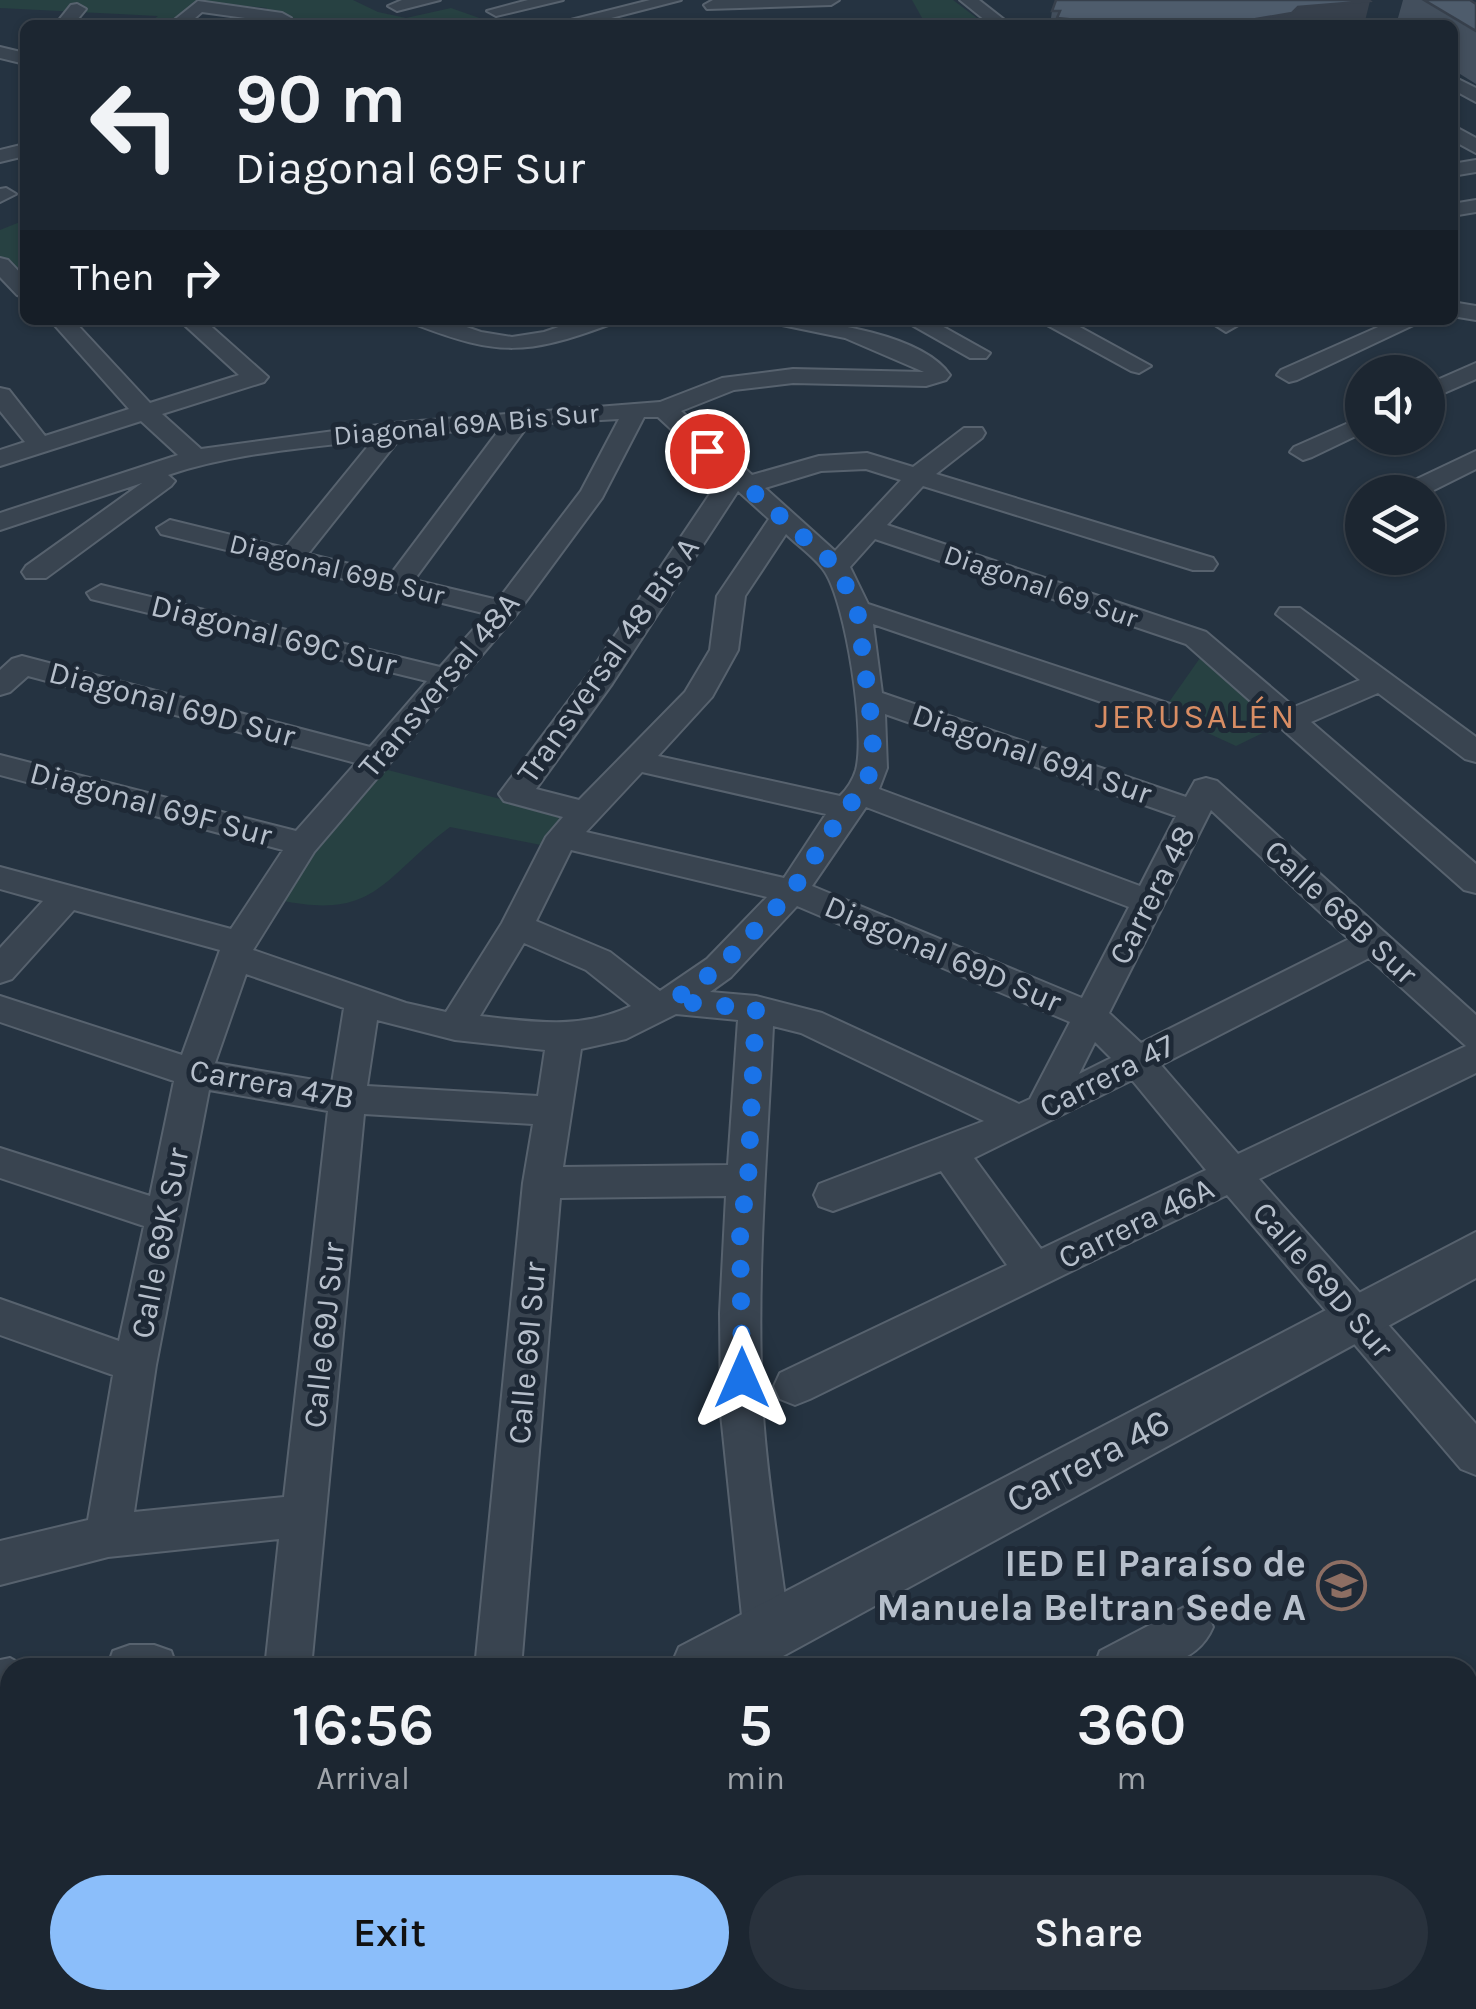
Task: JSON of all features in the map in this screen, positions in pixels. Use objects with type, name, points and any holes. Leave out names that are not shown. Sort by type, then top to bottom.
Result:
[{"type":"street","points":[[397,6],[432,0]]},
{"type":"street","points":[[496,11],[555,0]]},
{"type":"street","points":[[590,0],[628,20]]},
{"type":"street","points":[[582,20],[673,0]]},
{"type":"street","points":[[709,3],[832,0]]},
{"type":"street","points":[[968,0],[995,20]]},
{"type":"street","points":[[709,3],[733,20]]},
{"type":"street","points":[[183,20],[198,6],[279,15]]},
{"type":"street","points":[[68,20],[77,9]]},
{"type":"street","points":[[0,262],[20,284]]},
{"type":"street","points":[[36,572],[196,457],[145,412],[67,325]]},
{"type":"street","points":[[0,458],[256,377],[196,325]]},
{"type":"street","points":[[437,325],[475,340],[512,346],[546,341],[587,325]]},
{"type":"street","name":"Diagonal 69A Bis Sur","points":[[0,522],[196,457],[270,444],[522,417],[650,409],[730,383],[793,376],[926,380],[938,375],[932,366],[852,333],[814,325]]},
{"type":"street","points":[[923,325],[978,354]]},
{"type":"street","points":[[1072,325],[1138,366]]},
{"type":"street","points":[[1289,375],[1402,325]]},
{"type":"street","points":[[1445,385],[1476,370]]},
{"type":"street","points":[[0,395],[40,445]]},
{"type":"street","points":[[0,878],[237,950],[362,1002],[455,1027],[564,1039],[613,1030],[666,1005],[719,968],[792,891],[872,768],[870,698],[857,608],[836,566],[784,517],[650,409]]},
{"type":"street","name":"Transversal 48A","points":[[237,950],[303,844],[505,610],[650,409]]},
{"type":"street","points":[[397,584],[522,417]]},
{"type":"street","points":[[291,558],[394,430]]},
{"type":"street","points":[[1303,452],[1345,432]]},
{"type":"street","points":[[836,566],[920,474],[973,433]]},
{"type":"street","points":[[740,480],[852,460],[920,474],[1203,564]]},
{"type":"street","points":[[1445,475],[1476,460]]},
{"type":"street","name":"Transversal 48 Bis A","points":[[515,794],[563,736],[619,656],[668,572],[740,480]]},
{"type":"street","points":[[455,1027],[517,926],[572,825],[698,697],[724,650],[731,596],[784,517]]},
{"type":"street","name":"Diagonal 69B Sur","points":[[170,528],[505,610]]},
{"type":"street","name":"Diagonal 69 Sur","points":[[872,530],[1196,638],[1476,882]]},
{"type":"street","name":"Diagonal 69C Sur","points":[[102,592],[446,676]]},
{"type":"street","points":[[857,608],[1162,712]]},
{"type":"street","points":[[1290,614],[1384,680],[1476,752]]},
{"type":"street","name":"Diagonal 69D Sur","points":[[11,676],[379,758]]},
{"type":"street","points":[[1290,720],[1384,680]]},
{"type":"street","name":"Diagonal 69A Sur","points":[[870,698],[1200,799]]},
{"type":"street","points":[[633,760],[853,801],[1148,902]]},
{"type":"street","name":"Diagonal 69F Sur","points":[[0,765],[303,844]]},
{"type":"street","name":"Diagonal 69D Sur","points":[[515,794],[572,825],[792,891],[1090,1016]]},
{"type":"street","name":"Carrera 48","points":[[1031,1115],[1090,1016],[1200,799]]},
{"type":"street","name":"Calle 68B Sur","points":[[1200,799],[1373,941],[1476,1036]]},
{"type":"street","points":[[0,970],[67,896]]},
{"type":"street","points":[[517,926],[598,961],[666,1005],[756,1009],[810,1022],[1031,1115]]},
{"type":"street","name":"Carrera 47","points":[[834,1195],[950,1153],[1031,1115],[1373,941]]},
{"type":"street","name":"Calle 69K Sur","points":[[108,1536],[136,1365],[194,1073],[237,950]]},
{"type":"street","name":"Calle 69J Sur","points":[[289,1658],[347,1101],[362,1002]]},
{"type":"street","name":"Carrera 47B","points":[[0,1009],[194,1073],[347,1101],[553,1111]]},
{"type":"street","points":[[756,1009],[748,1180],[740,1228],[742,1415],[767,1635]]},
{"type":"street","name":"Calle 69D Sur","points":[[1090,1016],[1137,1061],[1354,1318],[1476,1455]]},
{"type":"street","name":"Calle 69I Sur","points":[[499,1658],[542,1183],[564,1039]]},
{"type":"street","name":"Carrera 46A","points":[[795,1386],[1476,1057]]},
{"type":"street","points":[[950,1153],[1035,1272]]},
{"type":"street","points":[[0,1164],[165,1218]]},
{"type":"street","points":[[542,1183],[748,1180]]},
{"type":"street","name":"Carrera 46","points":[[720,1658],[1476,1253]]},
{"type":"street","points":[[0,1317],[136,1365]]},
{"type":"street","points":[[0,1563],[108,1536],[305,1515]]},
{"type":"street","points":[[1135,1658],[1190,1627]]},
{"type":"green space","points":[[0,0],[353,0],[378,12],[406,18],[451,8],[485,20],[256,20],[267,8],[205,2],[185,20],[0,8]]},
{"type":"green space","points":[[912,0],[953,0],[979,20],[923,20]]},
{"type":"green space","points":[[20,222],[20,275],[0,278],[0,230]]},
{"type":"green space","points":[[1200,658],[1279,725],[1236,746],[1162,712]]},
{"type":"green space","points":[[380,768],[562,815],[541,845],[450,827],[392,878],[358,900],[311,905],[279,900],[317,844]]},
{"type":"building","points":[[1056,0],[1370,1],[1298,7],[1292,13],[1250,20],[1078,20],[1057,18],[1060,11],[1052,11]]},
{"type":"building","points":[[1424,0],[1470,0],[1476,4],[1476,31]]},
{"type":"place","name":"IED El Paraíso de Manuela Beltran Sede A","points":[[1341,1585]]},
{"type":"district","name":"JERUSALÉN","points":[[1196,716]]},
{"type":"route","points":[[707,451],[836,566],[857,608],[873,733],[872,768],[860,794],[846,808],[792,891],[719,968],[672,1001],[756,1009],[748,1180],[740,1228],[742,1378]]}]
